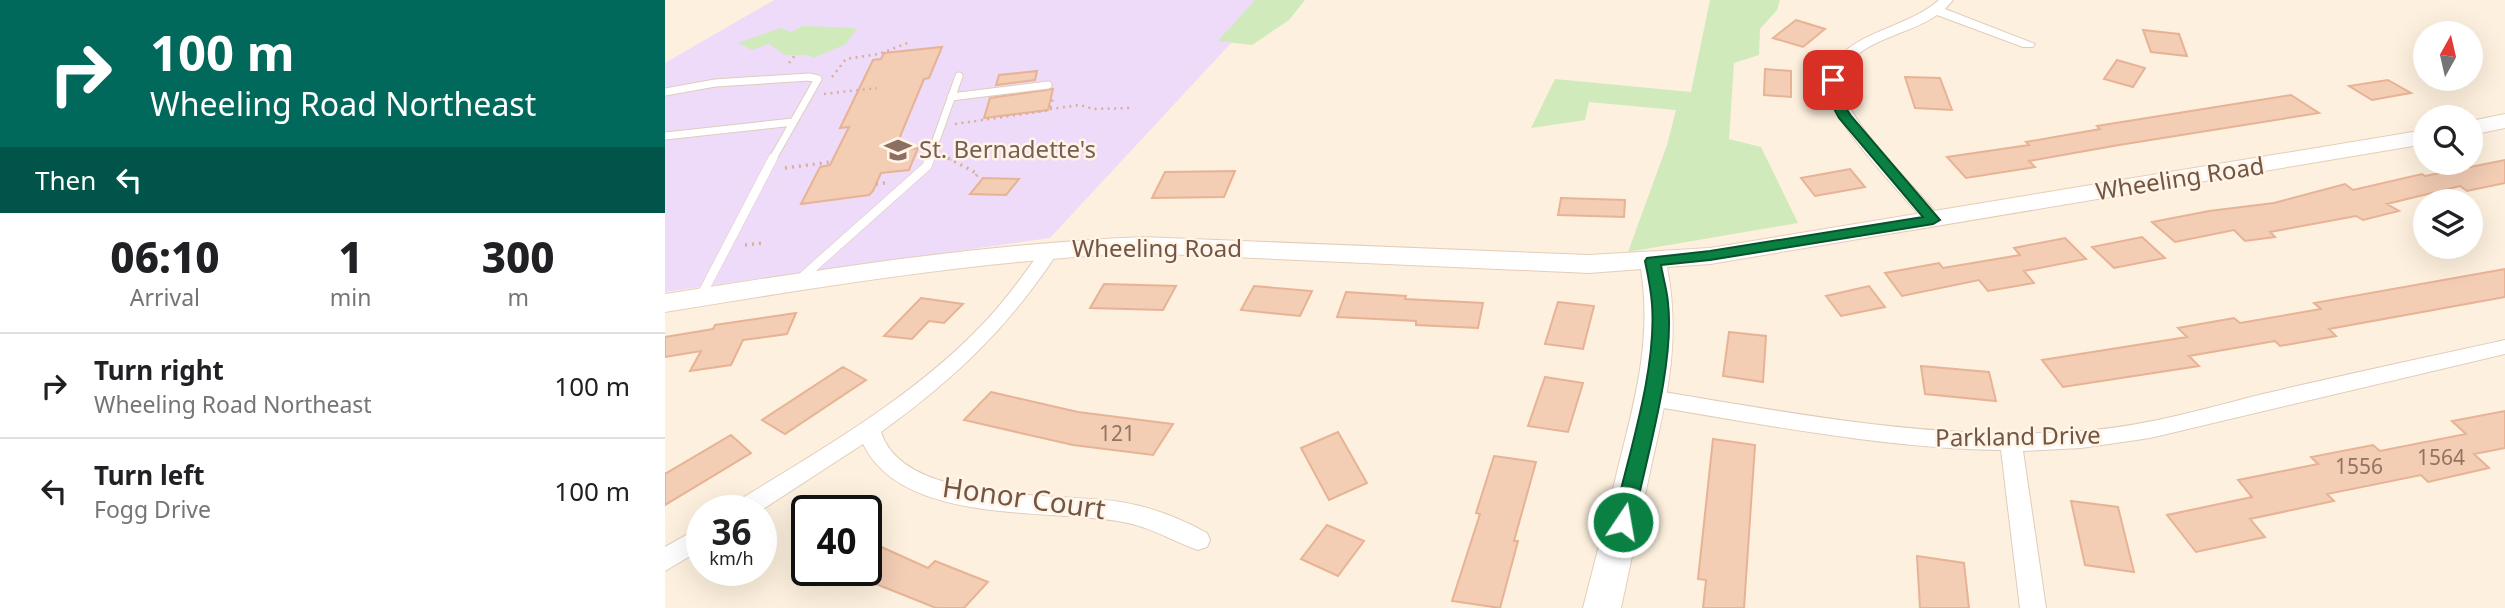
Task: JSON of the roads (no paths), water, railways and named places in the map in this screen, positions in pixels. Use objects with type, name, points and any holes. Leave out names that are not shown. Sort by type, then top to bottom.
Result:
[{"type":"street","points":[[1933,220],[1846,118],[1838,105],[1833,80],[1844,58],[1854,49],[1917,24],[1942,5],[2028,44]]},
{"type":"street","points":[[2483,126],[2505,121]]},
{"type":"street","name":"Wheeling Road","points":[[665,303],[951,258],[1051,249],[1143,245],[1589,264],[1710,256],[2413,139]]},
{"type":"street","points":[[767,495],[902,409],[952,367],[994,326],[1026,287],[1051,249]]},
{"type":"street","points":[[1602,608],[1650,398],[1660,337],[1660,303],[1653,261]]},
{"type":"street","name":"Parkland Drive","points":[[1650,398],[1860,431],[1936,439],[2011,442],[2114,436],[2505,347]]},
{"type":"street","name":"Honor Court","points":[[870,431],[876,449],[884,459],[893,468],[917,482],[948,492],[1123,512],[1175,527],[1198,540]]},
{"type":"street","points":[[2011,442],[2033,608]]},
{"type":"street","points":[[665,560],[686,546]]},
{"type":"lane","points":[[796,282],[927,166],[933,156],[959,76]]},
{"type":"lane","points":[[665,92],[715,83],[817,78],[701,298]]},
{"type":"lane","points":[[951,97],[1048,85]]},
{"type":"lane","points":[[665,136],[793,122]]},
{"type":"place","name":"St. Bernadette's","points":[[898,150]]}]
